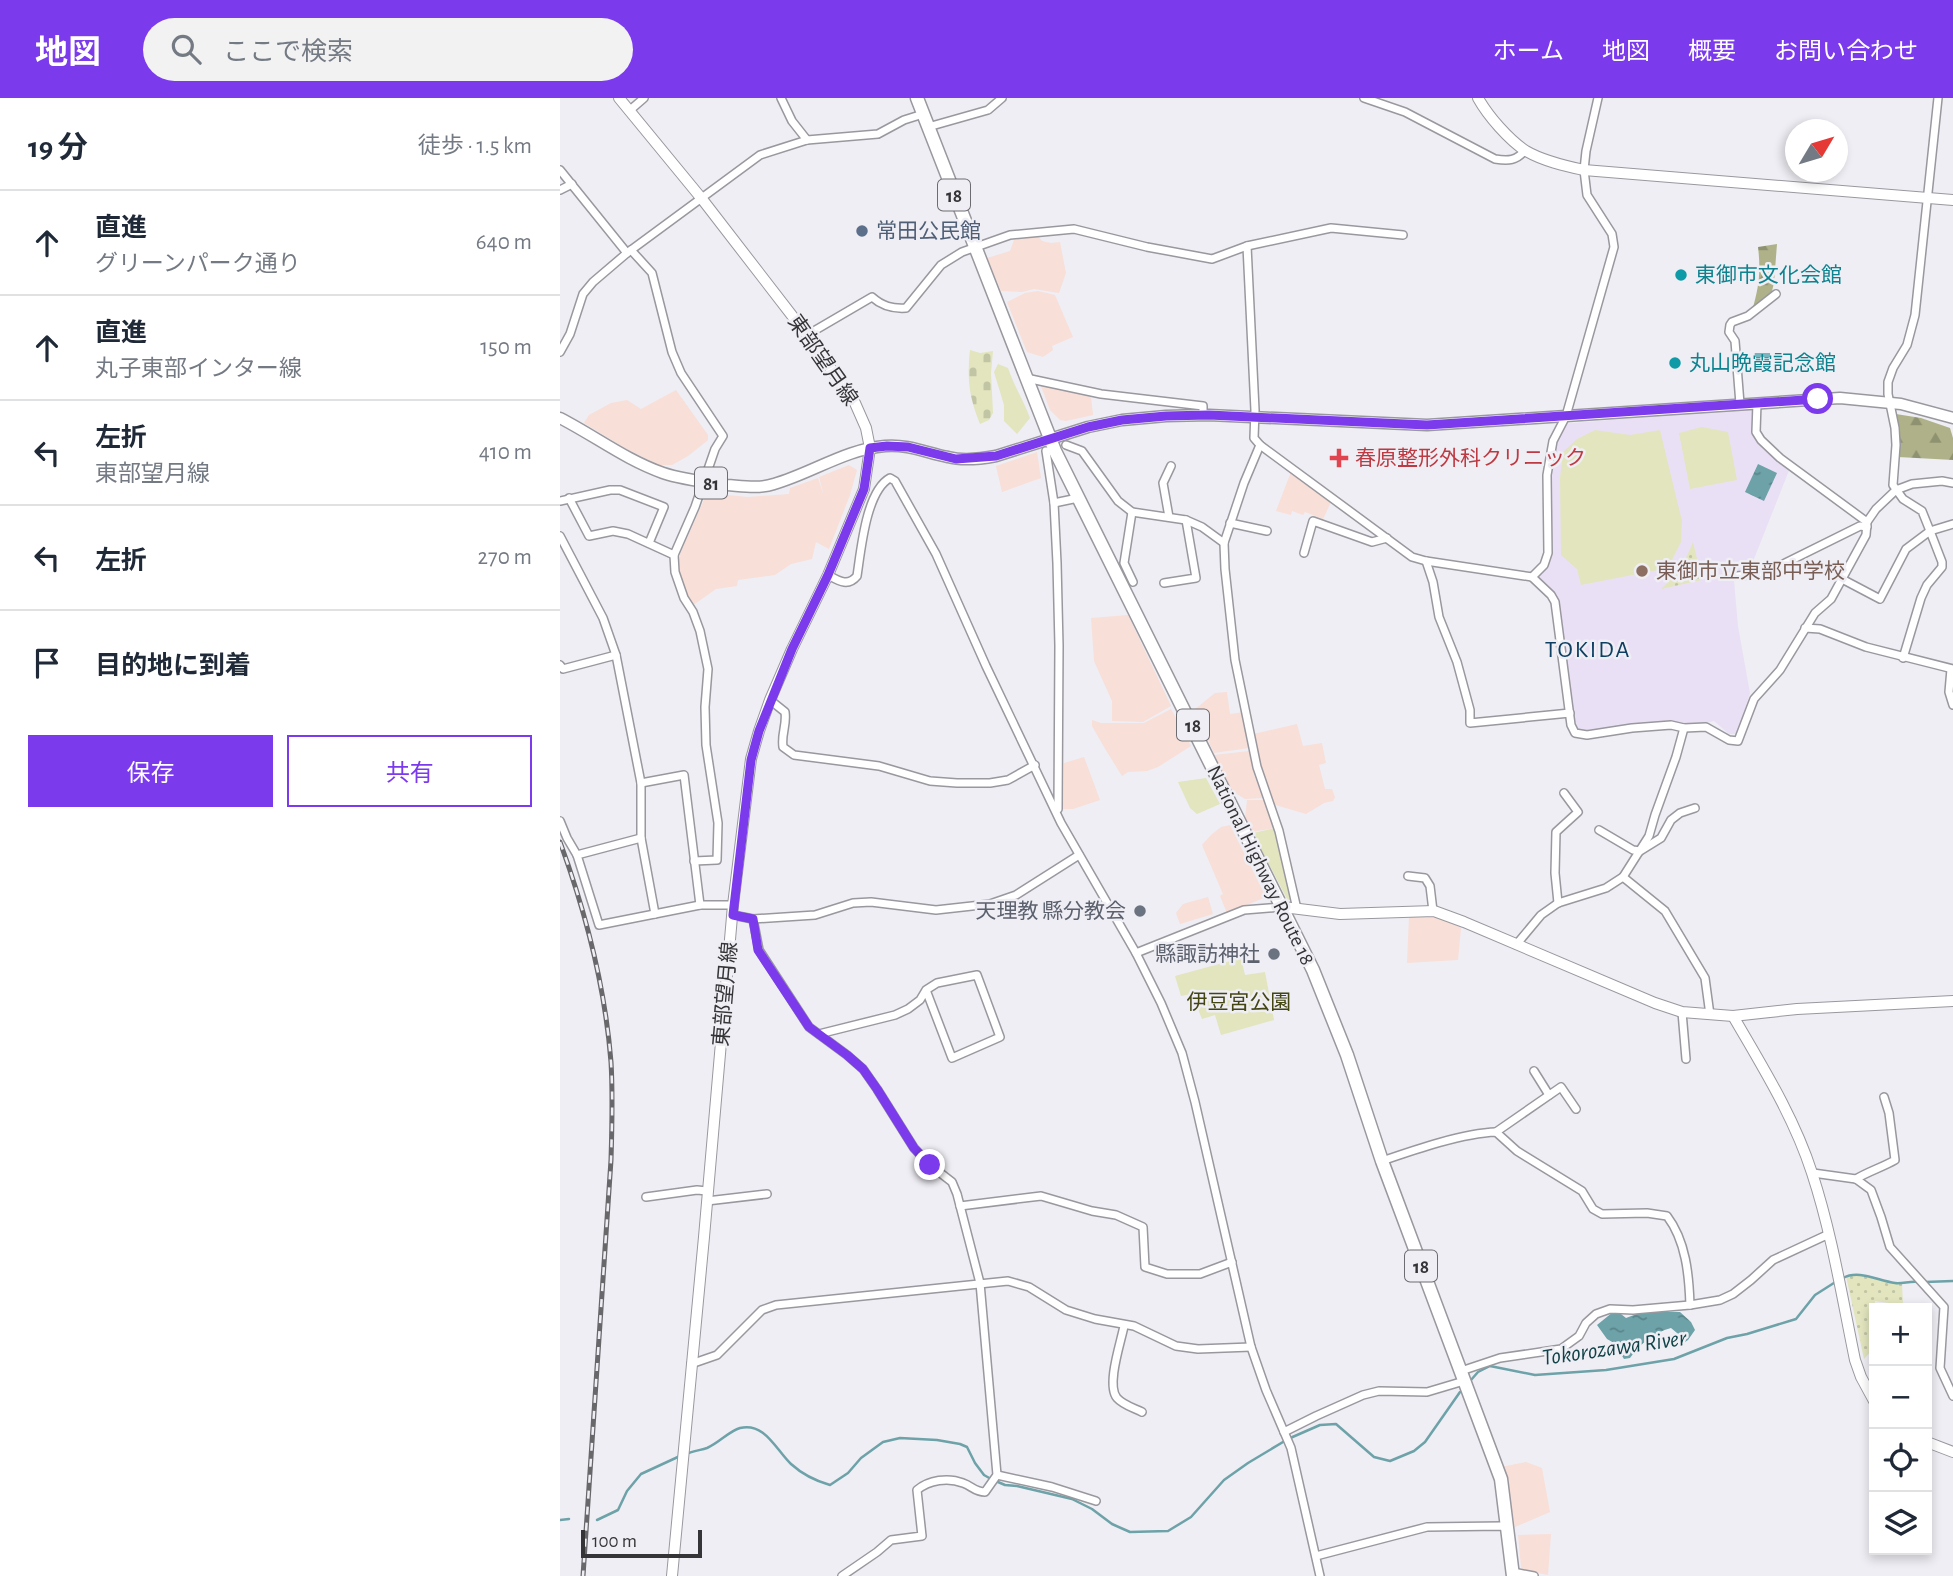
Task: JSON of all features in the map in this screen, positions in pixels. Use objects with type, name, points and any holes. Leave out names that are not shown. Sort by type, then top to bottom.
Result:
[{"type":"highway","name":"National Highway Route 18","points":[[917,98],[1050,438],[1313,970],[1347,1055],[1382,1161],[1501,1479],[1513,1574]]},
{"type":"main road","name":"81","points":[[560,418],[648,467],[674,477],[742,486],[766,486],[870,448],[901,446],[947,457],[975,459],[996,456],[1113,421],[1166,416],[1427,425],[1840,398],[1890,402],[1953,418]]},
{"type":"street","name":"東部望月線","points":[[619,98],[702,198],[807,335],[855,403],[866,428],[870,448],[864,489],[828,575],[770,700],[751,760],[733,910],[672,1576]]},
{"type":"street","points":[[629,111],[644,98]]},
{"type":"street","points":[[781,98],[792,121],[807,140]]},
{"type":"street","points":[[928,127],[988,110],[1003,98]]},
{"type":"street","points":[[1364,98],[1405,112],[1495,159],[1515,160],[1525,150]]},
{"type":"street","points":[[1478,98],[1500,127],[1525,150],[1584,170],[1953,200]]},
{"type":"street","points":[[1532,578],[1544,565],[1548,553],[1547,475],[1553,441],[1566,416],[1614,247],[1612,234],[1587,195],[1584,170],[1598,98]]},
{"type":"street","points":[[1903,657],[1927,584],[1942,567],[1922,511],[1903,499],[1893,485],[1895,428],[1887,387],[1889,375],[1907,345],[1915,315],[1938,98]]},
{"type":"street","points":[[560,352],[570,334],[583,293],[593,282],[760,155],[807,140],[877,134],[923,114]]},
{"type":"street","points":[[560,170],[629,252],[652,273],[672,352],[681,373],[723,436],[715,449],[705,482],[674,555],[675,572],[700,631],[708,669],[706,745],[718,823],[717,860],[694,862]]},
{"type":"street","points":[[560,190],[572,184]]},
{"type":"street","points":[[807,335],[872,297],[891,308],[906,308],[941,265],[962,252],[1010,235],[1074,229],[1212,259],[1247,246],[1331,228],[1403,235]]},
{"type":"street","points":[[1247,246],[1254,438],[1259,446],[1412,557],[1532,578],[1551,595],[1555,602],[1571,725],[1575,733],[1587,735],[1632,727],[1671,725],[1684,728],[1706,727],[1729,740],[1738,741],[1754,699],[1780,670],[1815,613],[1831,599],[1866,536],[1867,524],[1876,509],[1896,491],[1912,484],[1942,481],[1953,483]]},
{"type":"street","points":[[1740,404],[1735,341],[1729,331],[1730,325],[1748,316],[1776,294]]},
{"type":"street","points":[[1026,378],[1101,394],[1203,406],[1203,416]]},
{"type":"street","points":[[1165,402],[1166,416]]},
{"type":"street","points":[[1757,403],[1756,432],[1761,440],[1780,458],[1867,524]]},
{"type":"street","points":[[1066,445],[1082,451],[1118,501],[1132,512],[1186,520],[1202,527],[1224,544]]},
{"type":"street","points":[[1259,446],[1224,544],[1225,569],[1241,694],[1257,767],[1279,831],[1297,909]]},
{"type":"street","points":[[1045,451],[1054,503],[1057,563],[1058,813]]},
{"type":"street","points":[[1169,517],[1163,483],[1171,466]]},
{"type":"street","points":[[828,575],[846,583],[855,579],[867,517],[878,488],[887,479],[895,481],[936,554],[1061,823],[1136,953],[1182,1053],[1251,1347],[1290,1448],[1316,1556],[1318,1576]]},
{"type":"street","points":[[560,501],[620,490],[664,507],[649,543]]},
{"type":"street","points":[[569,498],[589,536],[613,531],[628,534],[674,555]]},
{"type":"street","points":[[1054,503],[1078,498]]},
{"type":"street","points":[[1132,512],[1124,563],[1133,582]]},
{"type":"street","points":[[1164,583],[1196,578],[1186,520]]},
{"type":"street","points":[[1304,553],[1313,521],[1372,542],[1387,538]]},
{"type":"street","points":[[1230,523],[1267,531]]},
{"type":"street","points":[[1737,576],[1765,573],[1867,524]]},
{"type":"street","points":[[1842,579],[1880,599],[1906,550],[1930,531],[1953,524]]},
{"type":"street","points":[[560,536],[564,553],[603,618],[616,655],[641,783],[641,838],[655,915]]},
{"type":"street","points":[[1426,561],[1433,582],[1438,617],[1457,662],[1470,710],[1470,723],[1570,713]]},
{"type":"street","points":[[1805,628],[1819,629],[1866,647],[1952,669],[1949,692],[1953,705]]},
{"type":"street","points":[[560,665],[563,669],[616,655]]},
{"type":"street","points":[[770,700],[785,712],[783,747],[794,755],[879,766],[930,781],[957,783],[1008,780],[1035,765]]},
{"type":"street","points":[[1516,944],[1541,915],[1558,903],[1606,888],[1623,877],[1649,836],[1684,728]]},
{"type":"street","points":[[641,783],[684,775],[700,905]]},
{"type":"street","points":[[1558,903],[1555,873],[1556,832],[1578,812],[1564,793]]},
{"type":"street","points":[[1599,830],[1633,850],[1640,851],[1661,838],[1671,820],[1680,813],[1695,808]]},
{"type":"street","points":[[560,821],[577,855],[599,925],[700,905],[733,910],[753,919],[815,915],[853,903],[871,902],[936,910],[990,904],[1016,895],[1079,855]]},
{"type":"street","points":[[577,855],[641,838]]},
{"type":"street","points":[[1408,876],[1425,878],[1430,886],[1433,911]]},
{"type":"street","points":[[1623,877],[1665,911],[1705,978],[1710,1015]]},
{"type":"street","points":[[1136,953],[1244,910],[1283,907],[1362,915],[1433,911],[1682,1012],[1733,1016],[1797,1009],[1953,1001]]},
{"type":"street","points":[[753,919],[758,950],[809,1027],[863,1069],[914,1148],[952,1182],[980,1283],[997,1475],[985,1492],[978,1492],[963,1483],[943,1480],[931,1481],[919,1487],[917,1490],[922,1536],[891,1540],[842,1576]]},
{"type":"street","points":[[819,1034],[895,1015],[920,1000],[926,990],[936,983],[977,975],[1000,1037],[952,1058],[926,990]]},
{"type":"street","points":[[1682,1012],[1686,1059]]},
{"type":"street","points":[[1733,1016],[1786,1111],[1813,1173],[1838,1273],[1855,1360],[1869,1392]]},
{"type":"street","points":[[1534,1071],[1549,1095]]},
{"type":"street","points":[[1382,1161],[1483,1132],[1496,1132],[1561,1087],[1576,1109]]},
{"type":"street","points":[[1856,1179],[1895,1160],[1889,1113],[1884,1097]]},
{"type":"street","points":[[1496,1132],[1517,1150],[1583,1191],[1593,1209],[1602,1214],[1647,1213],[1667,1216],[1681,1244],[1689,1280],[1690,1305]]},
{"type":"street","points":[[1813,1173],[1856,1179],[1871,1190],[1889,1247],[1944,1307],[1940,1368],[1953,1396]]},
{"type":"street","points":[[646,1197],[697,1190],[707,1196],[767,1194]]},
{"type":"street","points":[[960,1206],[1041,1196],[1116,1215],[1143,1227],[1145,1267],[1167,1274],[1200,1274],[1232,1262]]},
{"type":"street","points":[[1284,1432],[1363,1395],[1379,1391],[1427,1392],[1500,1359],[1561,1349],[1579,1336],[1586,1323],[1596,1314],[1610,1309],[1633,1310],[1720,1300],[1733,1294],[1773,1260],[1829,1234]]},
{"type":"street","points":[[691,1364],[717,1355],[762,1310],[776,1306],[1008,1281],[1029,1287],[1066,1310],[1095,1319],[1134,1326],[1176,1346],[1198,1349],[1251,1347]]},
{"type":"street","points":[[1125,1326],[1112,1385],[1119,1401],[1142,1412]]},
{"type":"street","points":[[1932,1444],[1953,1452]]},
{"type":"street","points":[[997,1475],[1052,1487],[1096,1501]]},
{"type":"street","points":[[1316,1556],[1427,1527],[1502,1526],[1508,1531]]},
{"type":"street","points":[[1513,1574],[1534,1576]]},
{"type":"shaded area","points":[[1037,235],[1042,241],[1060,242],[1066,273],[1059,293],[1034,289],[1022,292],[1001,291],[987,258],[1010,251],[1014,240]]},
{"type":"shaded area","points":[[1038,291],[1055,295],[1073,337],[1052,346],[1053,350],[1043,357],[1027,352],[1007,302],[1025,293]]},
{"type":"shaded area","points":[[1043,384],[1091,397],[1093,415],[1060,420],[1050,410],[1041,386]]},
{"type":"shaded area","points":[[676,390],[708,435],[708,440],[672,465],[659,465],[584,423],[589,415],[611,403],[627,400],[641,409]]},
{"type":"shaded area","name":"東御市立東部中学校","points":[[1755,408],[1755,432],[1790,468],[1754,559],[1740,578],[1734,580],[1738,626],[1750,693],[1743,715],[1744,728],[1738,734],[1729,734],[1714,721],[1684,728],[1671,725],[1575,733],[1555,602],[1532,577],[1548,553],[1547,475],[1561,424]]},
{"type":"shaded area","points":[[1037,452],[1041,478],[1002,492],[996,466]]},
{"type":"shaded area","points":[[849,465],[857,470],[829,549],[816,542],[812,559],[791,564],[775,575],[738,580],[737,586],[716,589],[692,606],[679,572],[679,560],[707,493],[748,497],[789,494],[790,488],[818,478],[824,496],[819,477]]},
{"type":"shaded area","points":[[1291,472],[1331,502],[1323,519],[1305,512],[1303,515],[1292,511],[1291,515],[1276,511]]},
{"type":"shaded area","points":[[1128,615],[1171,706],[1143,722],[1112,721],[1112,701],[1094,661],[1091,618]]},
{"type":"shaded area","points":[[1227,692],[1230,714],[1244,712],[1249,748],[1214,753],[1194,710],[1215,693]]},
{"type":"shaded area","points":[[1171,709],[1191,746],[1158,767],[1147,771],[1128,772],[1122,776],[1092,726],[1092,720],[1101,723],[1144,723]]},
{"type":"shaded area","points":[[1297,724],[1303,746],[1322,743],[1326,763],[1319,765],[1325,789],[1332,789],[1335,797],[1333,801],[1324,803],[1306,814],[1272,804],[1253,734]]},
{"type":"shaded area","points":[[1249,751],[1263,798],[1245,799],[1232,791],[1214,755]]},
{"type":"shaded area","points":[[1084,757],[1100,800],[1073,809],[1063,809],[1064,763]]},
{"type":"shaded area","points":[[1247,800],[1265,800],[1275,828],[1252,832],[1245,818]]},
{"type":"shaded area","points":[[1230,825],[1266,897],[1227,913],[1220,896],[1223,894],[1202,845],[1221,827]]},
{"type":"shaded area","points":[[1208,897],[1213,914],[1180,924],[1176,913],[1183,904]]},
{"type":"shaded area","points":[[1409,916],[1441,918],[1461,928],[1458,960],[1407,963]]},
{"type":"shaded area","points":[[1526,1462],[1542,1468],[1550,1512],[1515,1527],[1501,1467]]},
{"type":"shaded area","points":[[1551,1534],[1548,1575],[1523,1570],[1518,1535]]},
{"type":"green space","points":[[1777,244],[1771,295],[1752,311],[1759,279],[1758,247]]},
{"type":"green space","points":[[970,350],[980,353],[993,351],[993,413],[989,420],[980,424],[970,387]]},
{"type":"green space","points":[[998,364],[1008,368],[1030,418],[1017,434],[1004,421],[1004,405],[994,372]]},
{"type":"green space","points":[[1896,414],[1921,418],[1950,428],[1953,460],[1898,457]]},
{"type":"green space","points":[[1702,427],[1728,432],[1737,480],[1690,489],[1679,433]]},
{"type":"green space","points":[[1595,430],[1630,435],[1660,430],[1682,521],[1681,542],[1668,568],[1581,585],[1577,569],[1561,555],[1560,478],[1563,452],[1577,439]]},
{"type":"green space","points":[[1693,542],[1702,580],[1661,589],[1680,568]]},
{"type":"green space","points":[[1206,778],[1220,804],[1197,814],[1190,808],[1178,782]]},
{"type":"green space","points":[[1275,828],[1292,901],[1287,899],[1253,833]]},
{"type":"green space","name":"伊豆宮公園","points":[[1241,958],[1245,975],[1265,972],[1274,1020],[1221,1035],[1215,1015],[1202,1019],[1192,994],[1181,996],[1175,976]]},
{"type":"green space","points":[[1846,1276],[1866,1276],[1902,1283],[1903,1303],[1869,1303],[1869,1353],[1864,1359]]},
{"type":"water","points":[[1758,464],[1777,473],[1764,501],[1745,492]]},
{"type":"water","points":[[1613,1312],[1626,1318],[1642,1312],[1680,1312],[1695,1330],[1682,1344],[1677,1333],[1671,1328],[1665,1330],[1648,1339],[1630,1358],[1624,1359],[1614,1343],[1607,1339],[1597,1325]]},
{"type":"waterway","name":"Tokorozawa River","points":[[1843,1278],[1855,1275],[1895,1283],[1918,1282]]},
{"type":"waterway","name":"Tokorozawa River","points":[[1471,1380],[1478,1372],[1490,1366],[1535,1375],[1606,1370],[1674,1359],[1727,1338],[1796,1319],[1815,1295],[1837,1281]]},
{"type":"waterway","name":"Tokorozawa River","points":[[1925,1282],[1953,1281]]},
{"type":"waterway","name":"Tokorozawa River","points":[[686,1454],[707,1448],[736,1430],[749,1427],[769,1438],[800,1471],[830,1485],[883,1442],[900,1438],[937,1440],[967,1447],[984,1475],[1005,1485],[1072,1499],[1130,1532],[1168,1531],[1191,1517],[1224,1480],[1248,1463],[1288,1439],[1320,1425],[1336,1424],[1374,1457],[1390,1461],[1414,1451],[1425,1442],[1460,1392]]},
{"type":"waterway","name":"Tokorozawa River","points":[[597,1520],[618,1510],[627,1491],[641,1474],[680,1456]]},
{"type":"waterway","name":"Tokorozawa River","points":[[560,1520],[569,1519]]},
{"type":"railway","points":[[560,842],[593,950],[604,1006],[612,1074],[611,1160],[583,1576]]},
{"type":"place","name":"常田公民館","points":[[862,231]]},
{"type":"place","name":"東御市文化会館","points":[[1681,275]]},
{"type":"place","name":"丸山晩霞記念館","points":[[1675,363]]},
{"type":"place","name":"春原整形外科クリニック","points":[[1339,458]]},
{"type":"place","name":"東御市立東部中学校","points":[[1642,571]]},
{"type":"place","name":"天理教 縣分教会","points":[[1140,911]]},
{"type":"place","name":"縣諏訪神社","points":[[1274,954]]},
{"type":"district","name":"TOKIDA","points":[[1588,649]]},
{"type":"route","points":[[930,1165],[914,1148],[863,1069],[809,1027],[758,950],[753,919],[733,915],[751,760],[759,731],[792,649],[828,575],[864,489],[870,448],[901,446],[956,459],[982,458],[1088,427],[1122,420],[1166,416],[1209,415],[1427,425],[1818,399]]}]
